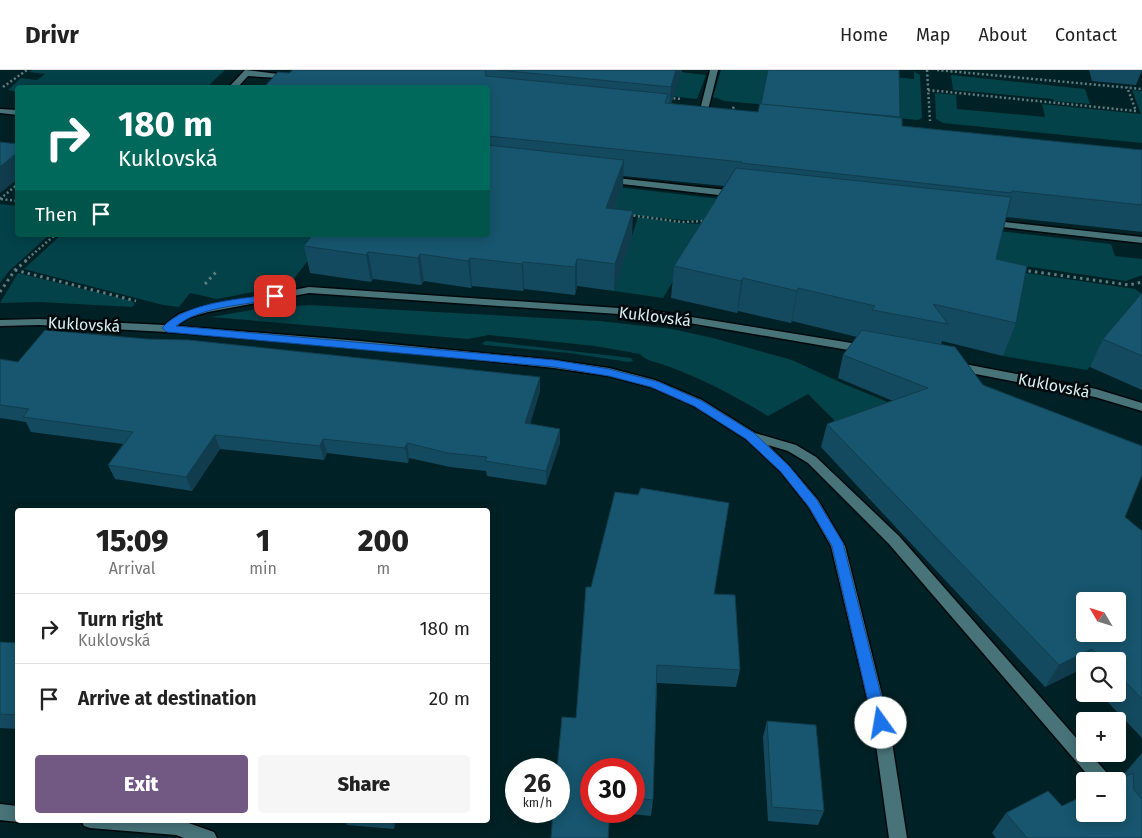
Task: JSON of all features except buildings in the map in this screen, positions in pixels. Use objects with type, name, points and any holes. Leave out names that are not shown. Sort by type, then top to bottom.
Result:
[{"type":"street","points":[[714,70],[698,118],[730,120]]},
{"type":"street","points":[[235,85],[248,71],[278,76]]},
{"type":"street","points":[[0,111],[15,113]]},
{"type":"street","points":[[596,179],[745,195]]},
{"type":"street","points":[[972,221],[1142,240]]},
{"type":"street","name":"Kuklovská","points":[[167,328],[183,316],[206,309],[309,290],[648,313],[875,351]]},
{"type":"street","name":"Kuklovská","points":[[0,323],[39,322],[167,328],[486,356],[609,372],[655,384],[698,403],[750,436],[785,469],[813,503],[838,546],[881,723],[898,838]]},
{"type":"street","name":"Kuklovská","points":[[942,364],[1096,393],[1142,407]]},
{"type":"street","name":"Kuklovská","points":[[750,436],[792,448],[812,460],[894,540],[1095,772]]},
{"type":"street","points":[[0,812],[15,814]]},
{"type":"street","points":[[127,823],[176,827],[208,838]]},
{"type":"path","points":[[0,89],[27,70]]},
{"type":"path","points":[[927,70],[930,121]]},
{"type":"path","points":[[937,70],[1142,89]]},
{"type":"path","points":[[928,90],[1136,111],[1127,87]]},
{"type":"path","points":[[665,98],[682,100]]},
{"type":"path","points":[[730,120],[734,104]]},
{"type":"path","points":[[0,199],[15,186]]},
{"type":"path","points":[[0,199],[15,201]]},
{"type":"path","points":[[621,215],[682,222],[714,221]]},
{"type":"path","points":[[0,292],[15,270],[52,237]]},
{"type":"path","points":[[15,270],[179,312],[183,316]]},
{"type":"path","points":[[1020,270],[1129,285],[1142,282]]},
{"type":"shaded area","points":[[32,70],[225,70],[209,85],[15,85],[15,92],[8,90],[21,78],[37,80],[45,74],[29,72]]},
{"type":"shaded area","points":[[721,70],[819,70],[914,79],[914,71],[920,75],[922,118],[918,120],[725,101],[713,97]]},
{"type":"shaded area","points":[[681,72],[706,75],[697,99],[644,93],[647,86],[676,89]]},
{"type":"shaded area","points":[[951,75],[1085,89],[1090,104],[953,90]]},
{"type":"shaded area","points":[[1132,90],[1142,91],[1142,143],[943,123],[936,119],[935,93],[956,95],[957,109],[1045,117],[1042,104],[1141,114]]},
{"type":"shaded area","points":[[490,172],[1111,244],[1115,256],[1142,259],[1142,275],[1126,281],[716,220],[682,220],[490,201]]},
{"type":"shaded area","points":[[0,204],[15,206],[15,237],[47,237],[9,271],[0,283]]},
{"type":"shaded area","points":[[638,217],[682,223],[707,224],[663,298],[614,291]]},
{"type":"shaded area","points":[[59,237],[326,237],[289,285],[217,299],[190,293],[179,307],[163,305],[24,269]]},
{"type":"shaded area","points":[[1020,272],[1135,289],[1142,294],[1142,304],[1087,370],[1003,356]]},
{"type":"shaded area","points":[[18,273],[132,301],[135,304],[132,307],[39,302],[0,303]]},
{"type":"shaded area","points":[[309,305],[599,321],[672,329],[713,338],[792,360],[844,384],[1091,486],[851,437],[808,394],[768,416],[706,382],[649,360],[640,354],[595,346],[489,335],[468,339],[211,317],[257,309]]},
{"type":"shaded area","points":[[486,341],[631,358],[633,361],[484,345],[482,343]]},
{"type":"route","points":[[275,296],[206,309],[183,316],[167,328],[486,356],[609,372],[655,384],[698,403],[750,436],[785,469],[813,503],[838,546],[881,723]]}]
